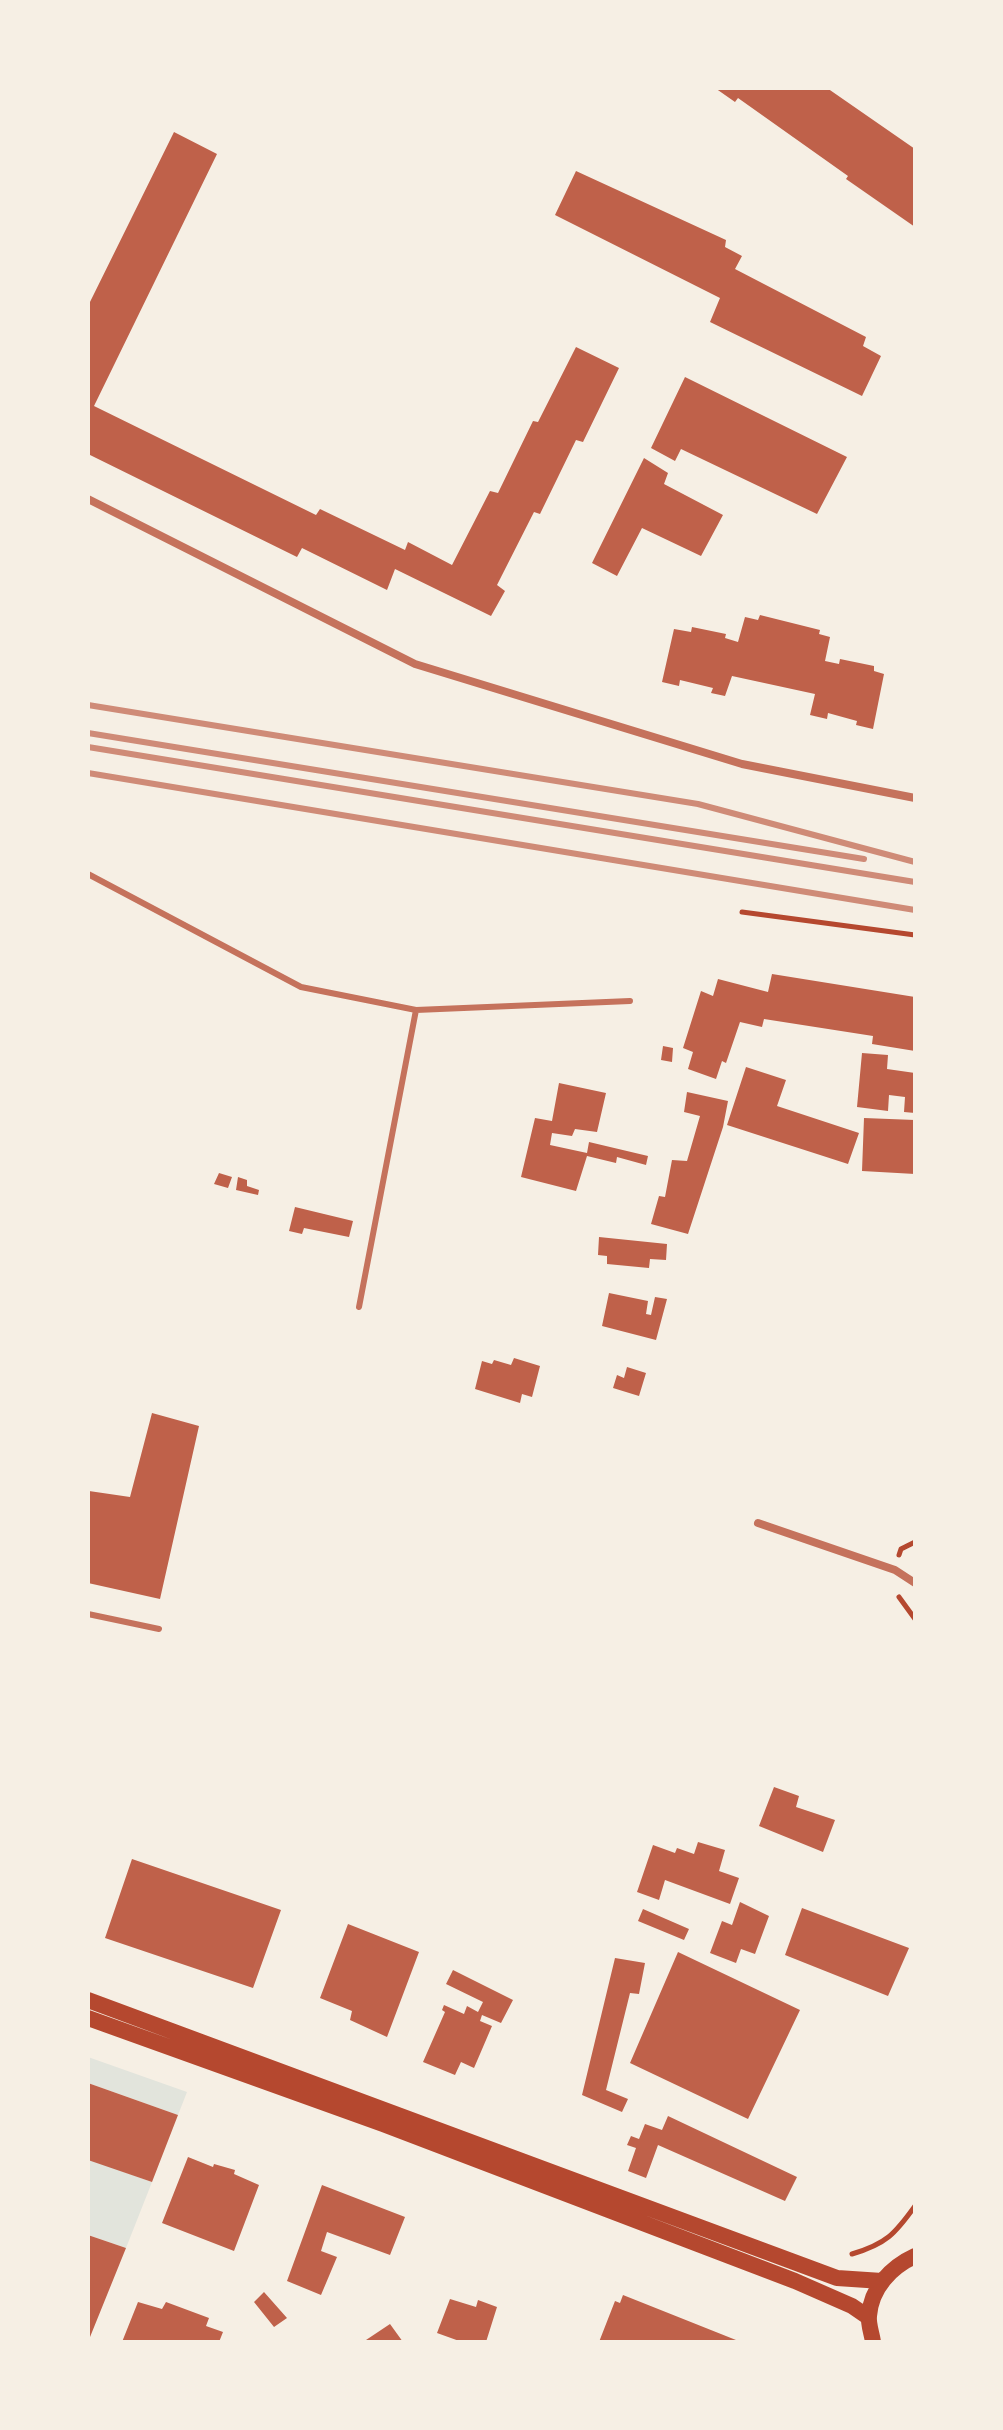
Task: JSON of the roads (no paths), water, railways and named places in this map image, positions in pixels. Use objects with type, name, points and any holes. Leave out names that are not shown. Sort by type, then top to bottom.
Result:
[{"type":"main road","points":[[88,2000],[837,2278],[882,2281]]},
{"type":"main road","points":[[88,2018],[383,2124],[795,2281],[852,2306],[868,2317]]},
{"type":"main road","points":[[873,2342],[868,2317],[875,2294],[892,2270],[915,2256]]},
{"type":"street","points":[[88,499],[415,664],[742,764],[915,798]]},
{"type":"street","points":[[758,1523],[895,1570],[915,1583]]},
{"type":"lane","points":[[88,874],[301,987],[416,1010],[630,1001]]},
{"type":"lane","points":[[359,1307],[416,1010]]},
{"type":"lane","points":[[88,1614],[159,1629]]},
{"type":"railway","points":[[88,705],[698,804],[915,862]]},
{"type":"railway","points":[[88,733],[864,859]]},
{"type":"railway","points":[[88,747],[915,882]]},
{"type":"railway","points":[[88,773],[915,910]]}]
